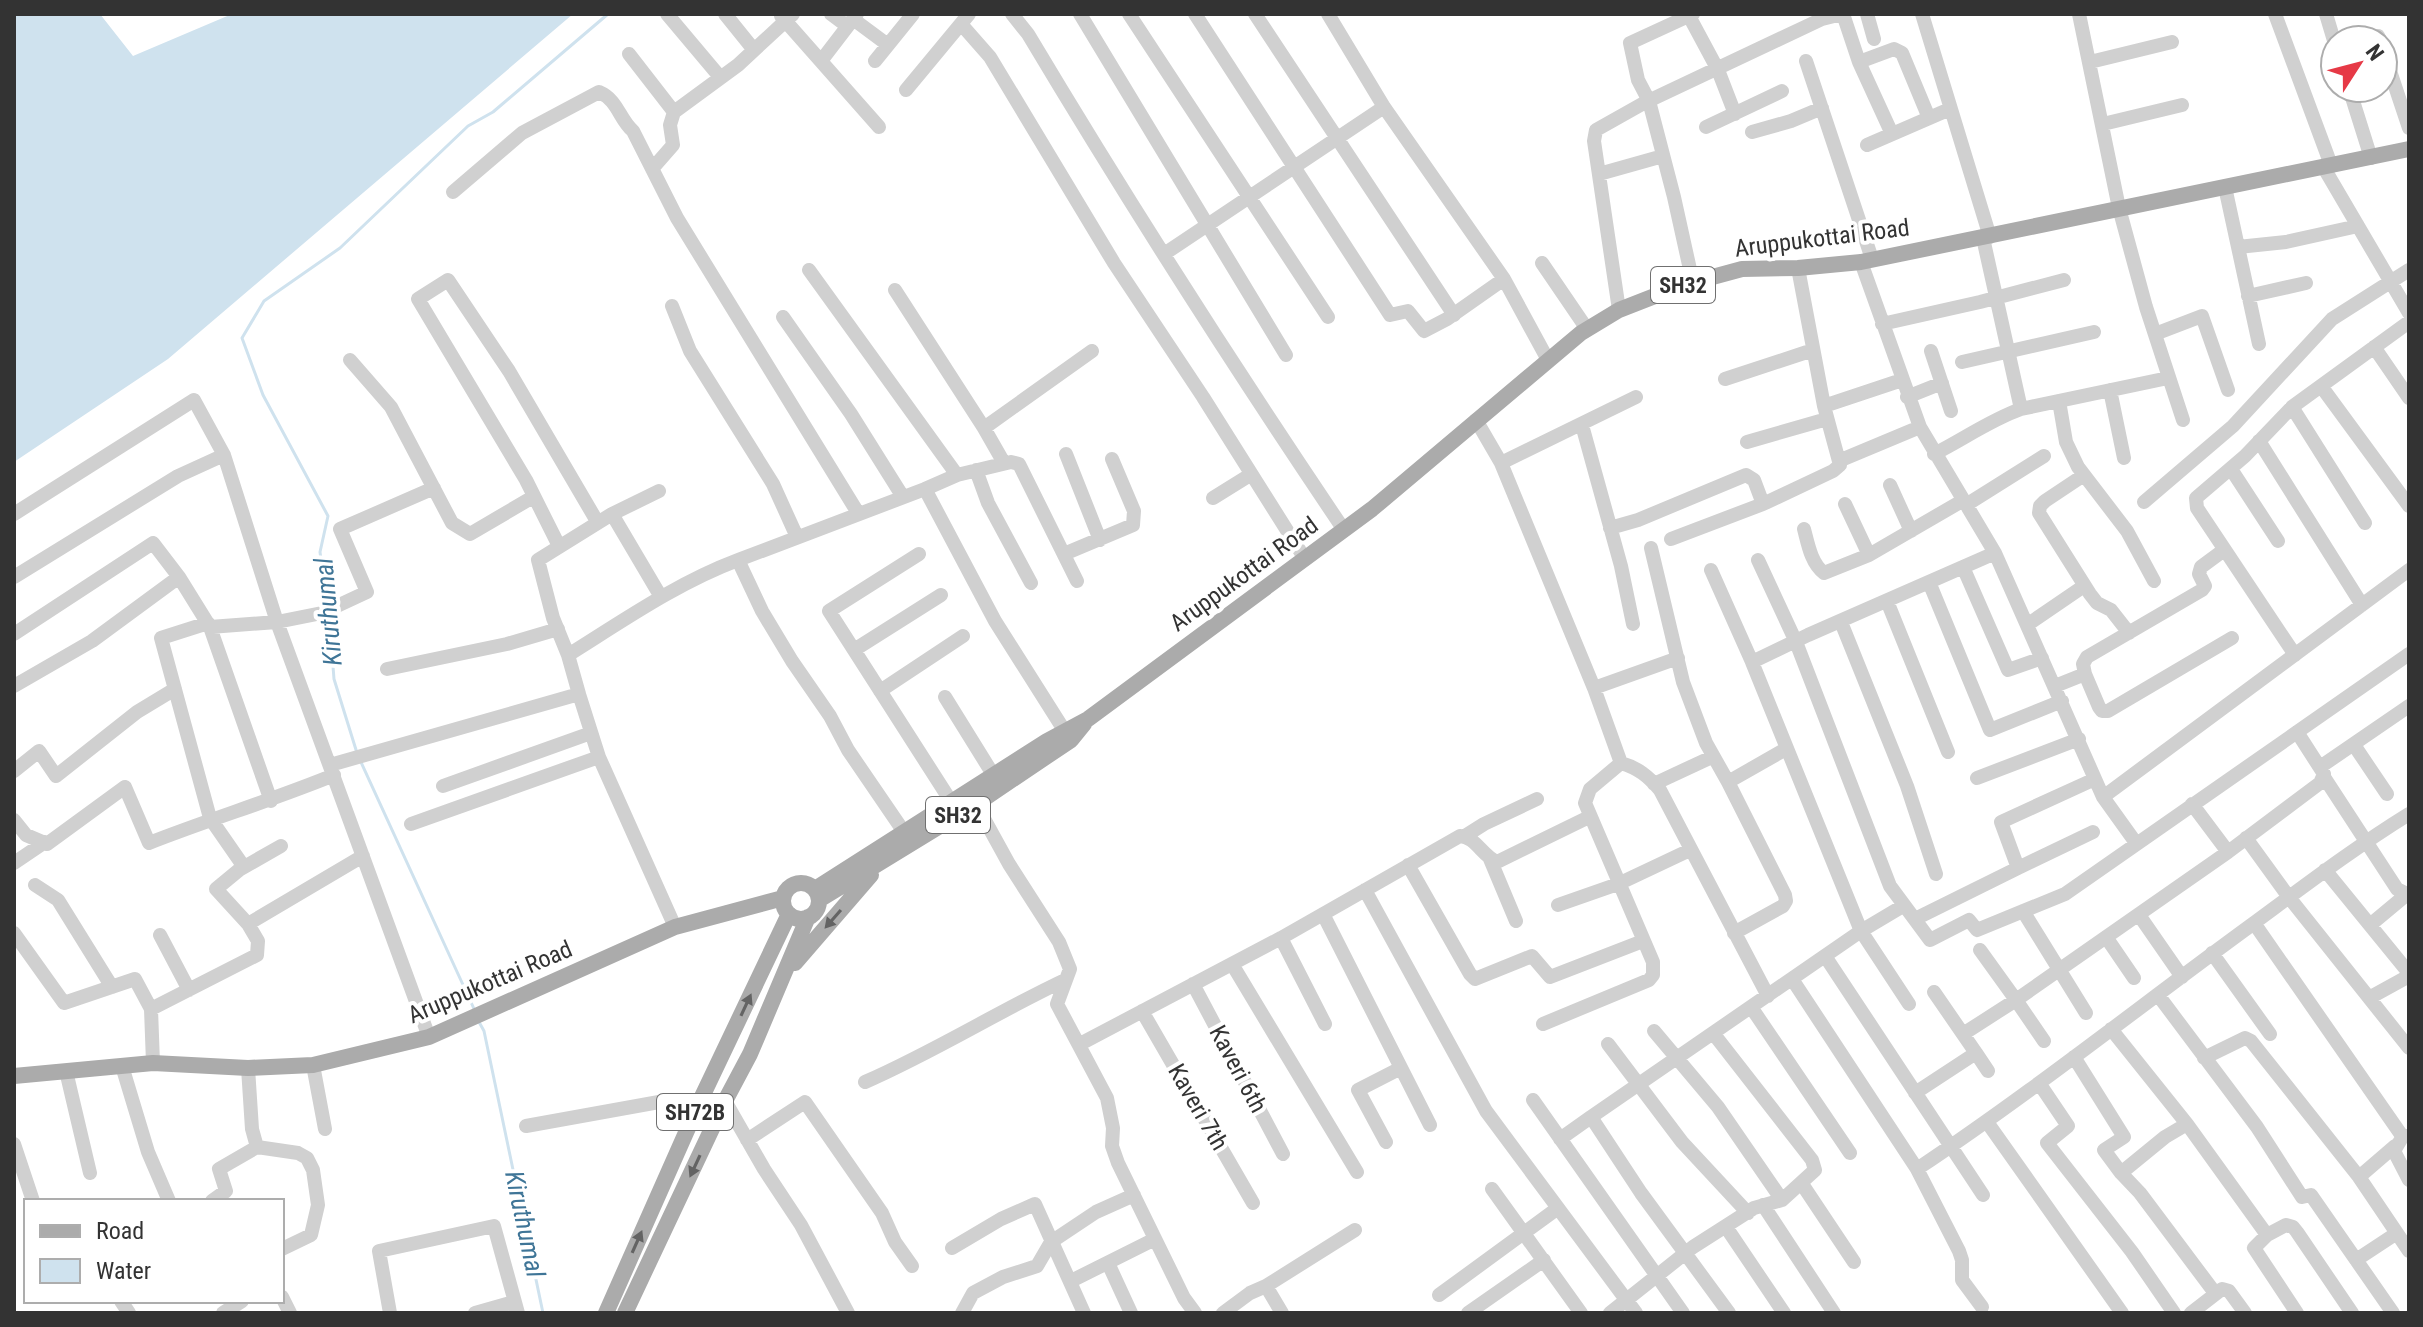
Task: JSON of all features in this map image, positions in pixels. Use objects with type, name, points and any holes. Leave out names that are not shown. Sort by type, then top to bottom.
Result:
[{"type":"main road","name":"Aruppukottai Road","points":[[817,895],[904,832],[1064,730],[1088,719],[1344,530],[1548,360],[1587,329],[1619,310],[1742,269],[1798,268],[1866,260],[1986,238],[2409,149]]},
{"type":"main road","name":"Aruppukottai Road","points":[[817,895],[883,861],[976,804],[1071,740],[1088,719]]},
{"type":"main road","points":[[783,976],[883,861]]},
{"type":"main road","name":"SH32","points":[[805,883],[817,895],[816,910],[808,917],[798,918],[786,906],[794,884],[805,883]]},
{"type":"main road","name":"Aruppukottai Road","points":[[14,1076],[153,1063],[248,1068],[313,1065],[429,1037],[675,927],[757,905],[786,906]]},
{"type":"main road","points":[[757,905],[776,920],[777,938]]},
{"type":"main road","name":"SH72B","points":[[606,1313],[700,1101],[777,938],[786,906]]},
{"type":"main road","name":"SH72B","points":[[625,1313],[750,1054],[808,917]]},
{"type":"street","points":[[667,14],[720,77]]},
{"type":"street","points":[[725,14],[754,50]]},
{"type":"street","points":[[831,14],[853,20],[888,45]]},
{"type":"street","points":[[875,61],[913,14]]},
{"type":"street","points":[[1012,14],[1028,34],[1134,210],[1344,530]]},
{"type":"street","points":[[1080,14],[1286,355]]},
{"type":"street","points":[[1129,14],[1328,317]]},
{"type":"street","points":[[1195,14],[1390,315],[1408,311],[1424,331],[1454,315],[1504,279]]},
{"type":"street","points":[[1255,14],[1454,315]]},
{"type":"street","points":[[1328,14],[1384,107],[1504,279],[1548,360]]},
{"type":"street","points":[[1619,310],[1594,141],[1596,130],[1646,102],[1822,19],[1842,14],[1859,62],[1892,134]]},
{"type":"street","points":[[1867,14],[1874,39]]},
{"type":"street","points":[[1922,14],[1986,238],[2021,409]]},
{"type":"street","points":[[2079,14],[2119,208],[2183,420]]},
{"type":"street","points":[[2275,14],[2328,167],[2409,313]]},
{"type":"street","points":[[1693,283],[1663,156],[1638,80],[1630,43],[1691,15],[1735,114]]},
{"type":"street","points":[[652,169],[673,145],[670,125],[674,112],[754,50],[786,16],[879,127]]},
{"type":"street","points":[[906,90],[965,19],[1114,263],[1305,559]]},
{"type":"street","points":[[821,61],[853,20]]},
{"type":"street","points":[[2090,62],[2172,42]]},
{"type":"street","points":[[1859,62],[1894,49],[1902,53],[1929,118]]},
{"type":"street","points":[[629,54],[674,112]]},
{"type":"street","points":[[1806,61],[1882,324],[1907,397],[1934,454],[1995,553],[2103,797],[2136,843]]},
{"type":"street","points":[[1706,127],[1782,91]]},
{"type":"street","points":[[453,192],[522,133],[599,92],[609,96],[625,124],[633,131],[677,218],[858,513]]},
{"type":"street","points":[[2399,98],[2409,128]]},
{"type":"street","points":[[2354,104],[2371,158]]},
{"type":"street","points":[[2103,124],[2182,105]]},
{"type":"street","points":[[1164,254],[1384,107]]},
{"type":"street","points":[[1752,132],[1822,108]]},
{"type":"street","points":[[1867,145],[1950,109]]},
{"type":"street","points":[[1599,174],[1663,156]]},
{"type":"street","points":[[2225,187],[2259,344]]},
{"type":"street","points":[[2238,247],[2286,242],[2358,226]]},
{"type":"street","points":[[1542,263],[1587,329]]},
{"type":"street","points":[[1671,539],[1769,501],[1840,465],[1826,412],[1798,268]]},
{"type":"street","points":[[809,270],[957,475]]},
{"type":"street","points":[[2144,502],[2233,426],[2332,319],[2409,270]]},
{"type":"street","points":[[559,546],[526,480],[418,299],[448,280],[509,371],[598,523]]},
{"type":"street","points":[[1882,324],[2064,280]]},
{"type":"street","points":[[2248,296],[2306,283]]},
{"type":"street","points":[[895,290],[1004,463]]},
{"type":"street","points":[[672,306],[690,351],[773,484],[797,537]]},
{"type":"street","points":[[2155,334],[2202,316],[2228,390]]},
{"type":"street","points":[[783,317],[851,414],[903,497]]},
{"type":"street","points":[[2295,655],[2195,503],[2199,494],[2231,469],[2292,407],[2409,322]]},
{"type":"street","points":[[1962,362],[2094,332]]},
{"type":"street","points":[[2374,347],[2409,398]]},
{"type":"street","points":[[1725,379],[1813,350]]},
{"type":"street","points":[[984,428],[1092,351]]},
{"type":"street","points":[[1931,351],[1951,411]]},
{"type":"street","points":[[350,360],[391,407],[452,523],[470,534],[533,497]]},
{"type":"street","points":[[1934,454],[1974,434],[1996,418],[2021,409],[2168,378]]},
{"type":"street","points":[[1747,442],[1902,380]]},
{"type":"street","points":[[1907,397],[1942,383]]},
{"type":"street","points":[[2321,386],[2409,506]]},
{"type":"street","points":[[2110,390],[2124,458]]},
{"type":"street","points":[[1501,463],[1636,397]]},
{"type":"street","points":[[14,514],[194,400],[224,455],[277,622],[429,1037]]},
{"type":"street","points":[[2059,401],[2066,442],[2084,475],[2127,531],[2154,581]]},
{"type":"street","points":[[2292,407],[2365,523]]},
{"type":"street","points":[[1476,420],[1501,463],[1594,688],[1621,763]]},
{"type":"street","points":[[1582,425],[1621,566],[1633,624]]},
{"type":"street","points":[[1841,460],[1920,427]]},
{"type":"street","points":[[2259,441],[2362,605]]},
{"type":"street","points":[[1066,454],[1100,540]]},
{"type":"street","points":[[14,577],[178,476],[224,455]]},
{"type":"street","points":[[1804,529],[1810,550],[1824,573],[1869,555],[2044,456]]},
{"type":"street","points":[[1064,554],[1130,527],[1135,520],[1112,459]]},
{"type":"street","points":[[568,655],[707,572],[957,475],[1004,463],[1016,462],[1023,469],[1077,581]]},
{"type":"street","points":[[2231,469],[2278,541]]},
{"type":"street","points":[[976,470],[988,503],[1031,583]]},
{"type":"street","points":[[1213,498],[1250,475]]},
{"type":"street","points":[[1610,528],[1638,520],[1746,475],[1754,480],[1769,501]]},
{"type":"street","points":[[2084,475],[2045,501],[2039,509],[2041,520],[2097,603],[2111,610],[2129,633]]},
{"type":"street","points":[[1890,485],[1911,531]]},
{"type":"street","points":[[244,867],[210,818],[161,638],[209,625],[277,622],[327,611],[367,592],[340,529],[434,488]]},
{"type":"street","points":[[925,489],[995,621],[1064,730]]},
{"type":"street","points":[[659,491],[612,514],[538,560],[599,757],[675,927]]},
{"type":"street","points":[[1845,504],[1869,555]]},
{"type":"street","points":[[612,514],[661,597]]},
{"type":"street","points":[[14,634],[153,543],[209,625],[271,801]]},
{"type":"street","points":[[1651,548],[1683,682],[1712,757],[1783,889],[1786,901],[1783,906],[1734,933]]},
{"type":"street","points":[[2224,550],[2201,567],[2199,574],[2205,586],[2202,590],[2084,660],[2085,674],[2099,707],[2102,711],[2108,711],[2232,638]]},
{"type":"street","points":[[1752,662],[1995,553]]},
{"type":"street","points":[[919,554],[829,611],[952,803]]},
{"type":"street","points":[[738,560],[762,611],[792,661],[904,832]]},
{"type":"street","points":[[1758,560],[1806,636],[1892,889],[1930,940],[1969,920],[1977,930],[2065,894],[2409,654]]},
{"type":"street","points":[[1963,567],[2008,670],[2042,658]]},
{"type":"street","points":[[1711,570],[1752,662],[1861,931],[1909,1004]]},
{"type":"street","points":[[2103,797],[2409,570]]},
{"type":"street","points":[[14,686],[92,641],[179,577]]},
{"type":"street","points":[[1929,582],[1990,730],[2062,701]]},
{"type":"street","points":[[2027,625],[2084,586]]},
{"type":"street","points":[[854,650],[941,595]]},
{"type":"street","points":[[1887,601],[1948,752]]},
{"type":"street","points":[[1841,622],[1907,786],[1936,874]]},
{"type":"street","points":[[387,669],[507,644],[558,629]]},
{"type":"street","points":[[880,691],[963,636]]},
{"type":"street","points":[[1594,688],[1678,658]]},
{"type":"street","points":[[2055,686],[2085,674]]},
{"type":"street","points":[[14,771],[39,751],[56,776],[137,712],[175,689]]},
{"type":"street","points":[[14,820],[26,835],[47,844],[125,787],[149,843],[210,818],[271,801],[357,756],[579,694]]},
{"type":"street","points":[[945,697],[994,776]]},
{"type":"street","points":[[1963,1034],[2228,852],[2320,783],[2322,772],[2354,745],[2409,706]]},
{"type":"street","points":[[2297,732],[2397,889],[2408,895],[2370,925]]},
{"type":"street","points":[[443,786],[591,733]]},
{"type":"street","points":[[1977,778],[2079,739]]},
{"type":"street","points":[[2354,745],[2387,794]]},
{"type":"street","points":[[1728,782],[1786,749]]},
{"type":"street","points":[[411,824],[599,757]]},
{"type":"street","points":[[1654,784],[1712,757]]},
{"type":"street","points":[[1621,763],[1635,767],[1654,784],[1768,996]]},
{"type":"street","points":[[1543,1024],[1649,980],[1654,970],[1589,817],[1586,795],[1621,763]]},
{"type":"street","points":[[2018,868],[2001,822],[2095,779]]},
{"type":"street","points":[[1080,1044],[1281,938],[1460,836],[1537,799]]},
{"type":"street","points":[[976,804],[1009,864],[1059,942],[1070,969],[1057,1004],[1107,1098],[1113,1128],[1112,1146],[1184,1298],[1195,1313]]},
{"type":"street","points":[[2192,804],[2228,852]]},
{"type":"street","points":[[1917,1169],[1987,1122],[2288,896],[2409,814]]},
{"type":"street","points":[[1490,859],[1501,861],[1589,817]]},
{"type":"street","points":[[1915,919],[2093,832]]},
{"type":"street","points":[[1465,836],[1490,859],[1516,921]]},
{"type":"street","points":[[2246,838],[2369,998],[2404,1033],[2409,1048]]},
{"type":"street","points":[[14,863],[45,842]]},
{"type":"street","points":[[151,1009],[257,955],[258,941],[248,924],[216,889],[244,867],[281,846]]},
{"type":"street","points":[[1558,905],[1618,884],[1690,850]]},
{"type":"street","points":[[248,924],[363,856]]},
{"type":"street","points":[[1408,865],[1475,979],[1532,956],[1550,977],[1643,941]]},
{"type":"street","points":[[2325,870],[2409,974],[2369,998]]},
{"type":"street","points":[[35,885],[58,900],[112,987]]},
{"type":"street","points":[[1365,890],[1486,1111],[1636,1313]]},
{"type":"street","points":[[1560,1139],[1861,931],[1903,906]]},
{"type":"street","points":[[2023,911],[2086,1013]]},
{"type":"street","points":[[1323,914],[1430,1125]]},
{"type":"street","points":[[2139,915],[2182,977]]},
{"type":"street","points":[[2254,923],[2402,1139]]},
{"type":"street","points":[[14,933],[64,1003],[135,979],[151,1009],[153,1063]]},
{"type":"street","points":[[160,935],[189,990]]},
{"type":"street","points":[[2106,937],[2134,978]]},
{"type":"street","points":[[1281,938],[1325,1024]]},
{"type":"street","points":[[1980,950],[2044,1041]]},
{"type":"street","points":[[2212,953],[2270,1034]]},
{"type":"street","points":[[1825,956],[1983,1195]]},
{"type":"street","points":[[1232,964],[1357,1172]]},
{"type":"street","points":[[1792,979],[1917,1169],[1962,1260],[1962,1280],[1982,1307]]},
{"type":"street","points":[[865,1082],[1065,980]]},
{"type":"street","name":"Kaveri 6th","points":[[1193,984],[1283,1154]]},
{"type":"street","points":[[1934,992],[1988,1071]]},
{"type":"street","points":[[2158,995],[2257,1127],[2302,1197],[2311,1195],[2393,1313]]},
{"type":"street","points":[[1751,1007],[1850,1153]]},
{"type":"street","name":"Kaveri 7th","points":[[1142,1011],[1253,1203]]},
{"type":"street","points":[[2111,1029],[2187,1124],[2267,1235]]},
{"type":"street","points":[[1654,1031],[1718,1107],[1782,1200]]},
{"type":"street","points":[[1610,1313],[1693,1247],[1763,1205],[1782,1200],[1812,1175],[1815,1165],[1713,1033]]},
{"type":"street","points":[[2204,1058],[2238,1039],[2251,1041],[2359,1177],[2409,1251]]},
{"type":"street","points":[[1608,1044],[1682,1142],[1748,1213]]},
{"type":"street","points":[[1915,1093],[1976,1053]]},
{"type":"street","points":[[2074,1057],[2124,1137],[2104,1150],[2215,1293]]},
{"type":"street","points":[[313,1065],[325,1129]]},
{"type":"street","points":[[122,1066],[148,1152],[168,1199]]},
{"type":"street","points":[[248,1068],[252,1129],[257,1147]]},
{"type":"street","points":[[1386,1142],[1358,1090],[1401,1068]]},
{"type":"street","points":[[66,1071],[90,1173]]},
{"type":"street","points":[[2039,1083],[2068,1126],[2047,1143],[2132,1252],[2174,1313]]},
{"type":"street","points":[[1533,1100],[1683,1313]]},
{"type":"street","points":[[526,1126],[659,1102],[725,1101],[801,1225],[850,1313]]},
{"type":"street","points":[[747,1140],[805,1102],[882,1213],[895,1242],[912,1266]]},
{"type":"street","points":[[1591,1117],[1685,1255],[1729,1313]]},
{"type":"street","points":[[1987,1122],[2122,1313]]},
{"type":"street","points":[[2121,1173],[2165,1137],[2187,1124]]},
{"type":"street","points":[[2359,1177],[2402,1139]]},
{"type":"street","points":[[2402,1139],[2395,1156],[2409,1180]]},
{"type":"street","points":[[14,1144],[32,1199]]},
{"type":"street","points":[[229,1196],[219,1169],[257,1147],[298,1153],[307,1158],[313,1170],[318,1205],[311,1235],[284,1248]]},
{"type":"street","points":[[1802,1184],[1854,1262]]},
{"type":"street","points":[[1492,1189],[1581,1313]]},
{"type":"street","points":[[962,1313],[973,1293],[1003,1277],[1037,1266],[1051,1242],[1096,1212],[1134,1195]]},
{"type":"street","points":[[952,1248],[979,1235],[1001,1219],[1035,1204],[1084,1313]]},
{"type":"street","points":[[1763,1205],[1834,1313]]},
{"type":"street","points":[[1439,1295],[1558,1208]]},
{"type":"street","points":[[2297,1313],[2254,1251],[2267,1235],[2286,1225],[2293,1227],[2352,1313]]},
{"type":"street","points":[[390,1313],[379,1251],[494,1226],[516,1308],[475,1313]]},
{"type":"street","points":[[1726,1227],[1784,1313]]},
{"type":"street","points":[[1223,1313],[1250,1293],[1355,1230]]},
{"type":"street","points":[[2356,1260],[2397,1233]]},
{"type":"street","points":[[1071,1281],[1155,1239]]},
{"type":"street","points":[[1468,1313],[1544,1260]]},
{"type":"street","points":[[1108,1263],[1131,1313]]},
{"type":"street","points":[[1266,1286],[1282,1313]]},
{"type":"street","points":[[2191,1313],[2222,1289],[2229,1291],[2245,1313]]},
{"type":"water","points":[[14,14],[100,14],[133,56],[232,14],[573,14],[168,359],[14,462]]},
{"type":"waterway","name":"Kiruthumal","points":[[327,605],[320,552],[328,516],[263,395],[242,338],[264,301],[340,248],[468,126],[493,112],[608,14]]},
{"type":"waterway","name":"Kiruthumal","points":[[329,616],[334,679],[357,753]]},
{"type":"waterway","name":"Kiruthumal","points":[[360,760],[475,1011]]},
{"type":"waterway","name":"Kiruthumal","points":[[479,1022],[484,1031],[543,1313]]}]
